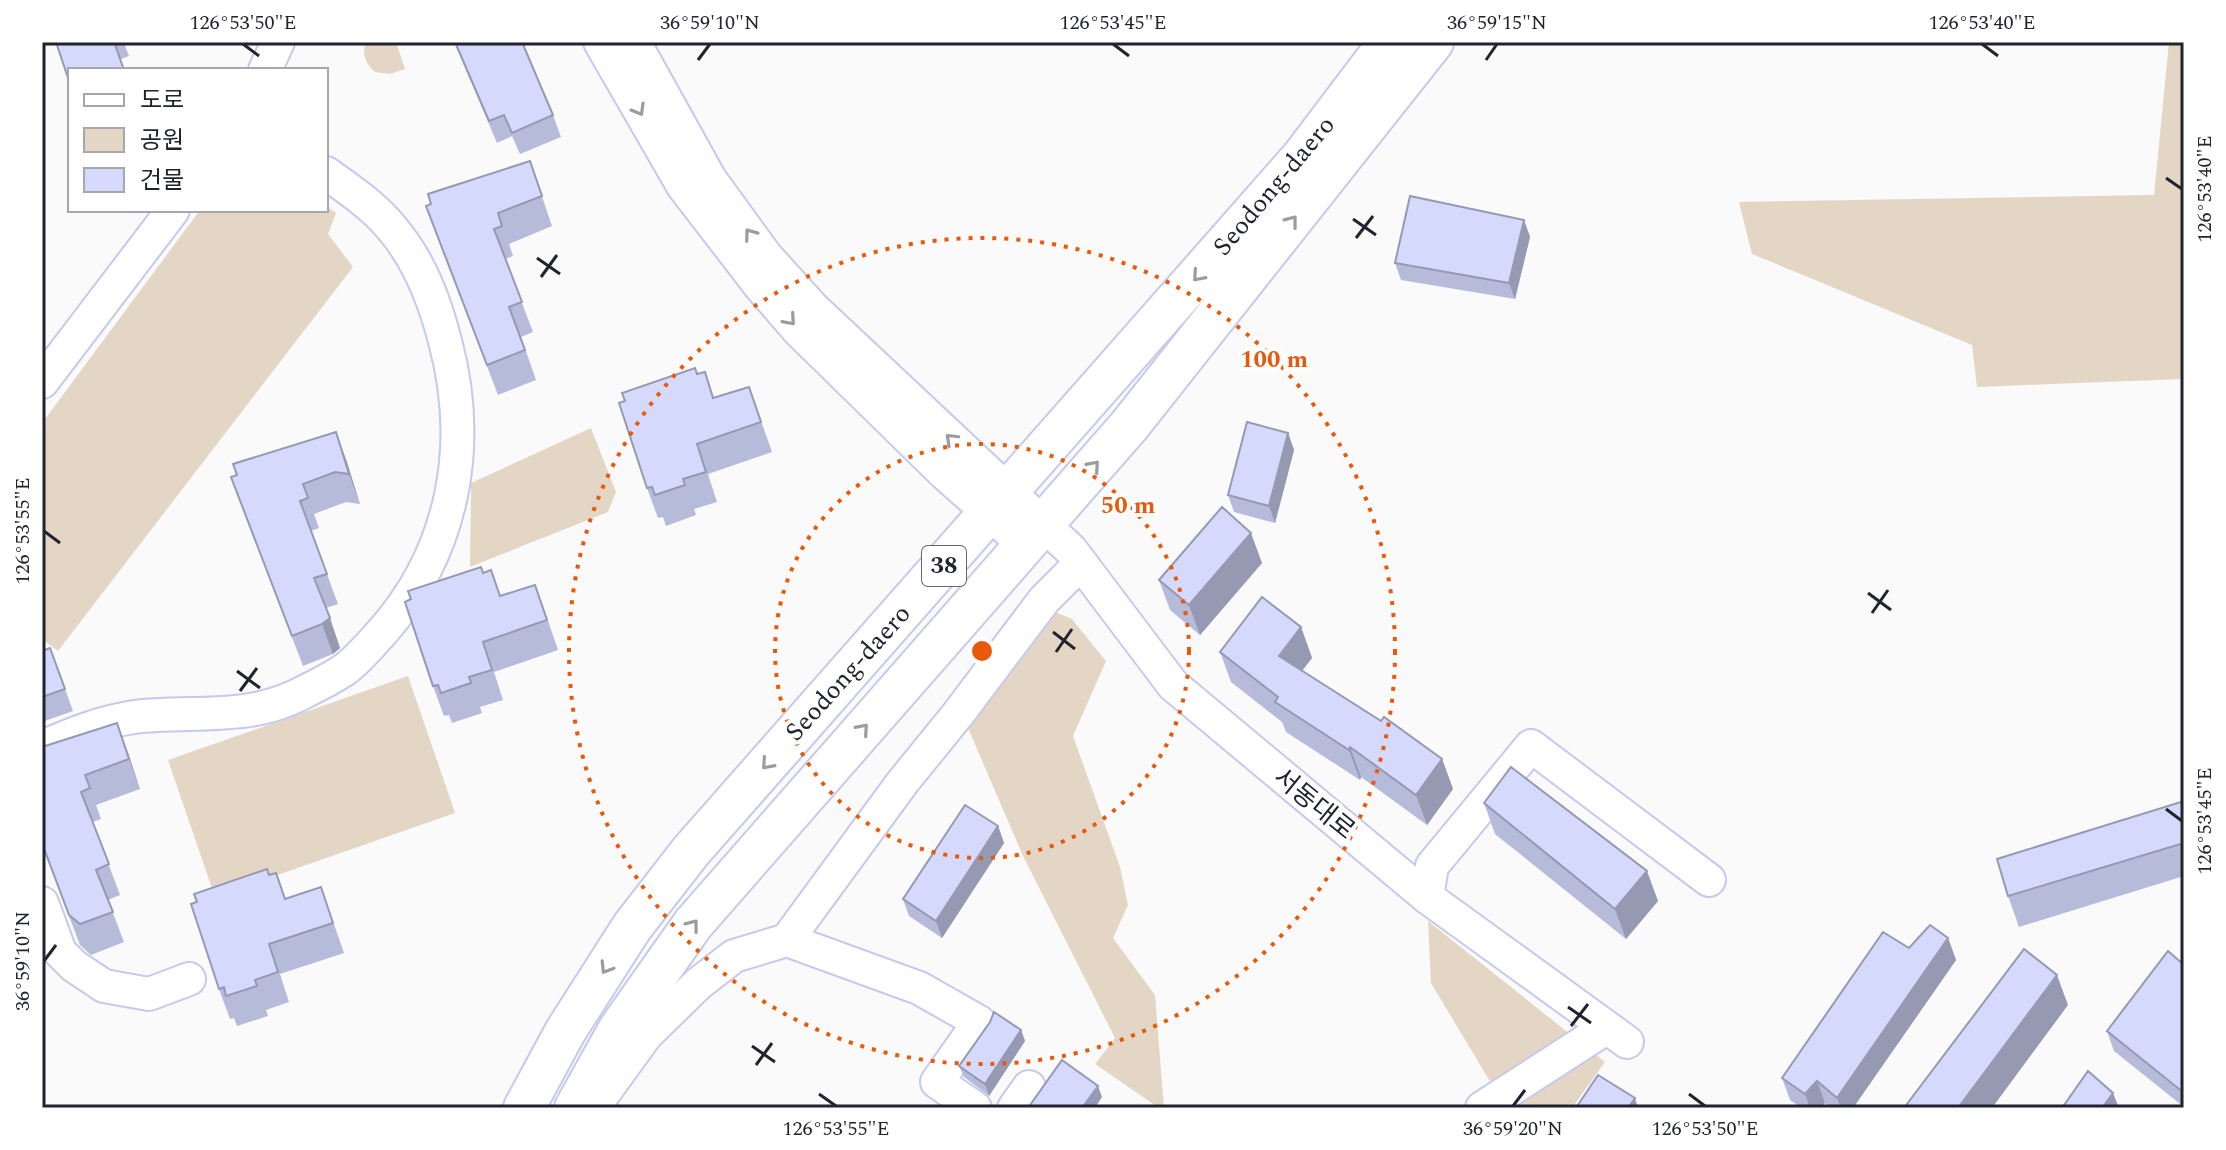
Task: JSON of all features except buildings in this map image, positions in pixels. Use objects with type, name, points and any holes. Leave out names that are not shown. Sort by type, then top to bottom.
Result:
[{"type":"main road","name":"Seodong-daero","points":[[524,1108],[565,1032],[632,927],[691,851],[1302,157],[1389,42]]},
{"type":"main road","name":"Seodong-daero","points":[[575,1108],[619,1028],[693,924],[1129,426],[1433,42]]},
{"type":"street","points":[[266,68],[278,42]]},
{"type":"street","points":[[600,42],[683,186],[760,286],[798,330],[998,504]]},
{"type":"street","points":[[634,42],[710,179],[766,256],[998,504]]},
{"type":"street","points":[[42,747],[98,724],[136,717],[232,713],[293,697],[346,669],[395,617],[416,586],[445,525],[457,470],[458,430],[453,370],[437,311],[419,268],[395,232],[362,199],[328,174]]},
{"type":"street","points":[[42,382],[171,212]]},
{"type":"street","name":"서동대로","points":[[998,504],[1033,535],[1071,550],[1173,685],[1427,897],[1617,1035],[1482,1108]]},
{"type":"street","points":[[787,940],[902,783],[1044,600],[1080,564]]},
{"type":"street","points":[[1427,897],[1432,866],[1531,746],[1709,880]]},
{"type":"street","points":[[42,903],[60,952],[74,966],[104,986],[149,994],[189,979]]},
{"type":"street","points":[[593,1108],[646,1035],[698,984],[734,956],[787,940],[919,988],[979,1022],[937,1082],[975,1108]]},
{"type":"green space","points":[[366,42],[396,42],[405,69],[390,74],[375,72],[365,58]]},
{"type":"green space","points":[[2169,42],[2184,42],[2184,379],[1977,387],[1972,345],[1752,254],[1739,202],[2154,195]]},
{"type":"green space","points":[[328,207],[336,213],[328,234],[353,267],[58,651],[42,639],[42,423],[199,212],[328,212]]},
{"type":"green space","points":[[591,428],[616,492],[608,512],[470,567],[471,483]]},
{"type":"green space","points":[[1048,609],[1072,619],[1106,661],[1073,736],[1120,867],[1128,905],[1113,938],[1155,995],[1164,1108],[1159,1108],[1095,1064],[1115,1038],[1023,856],[965,721]]},
{"type":"green space","points":[[408,676],[455,813],[215,897],[168,760]]},
{"type":"green space","points":[[1428,921],[1605,1062],[1572,1108],[1506,1108],[1431,983]]}]
